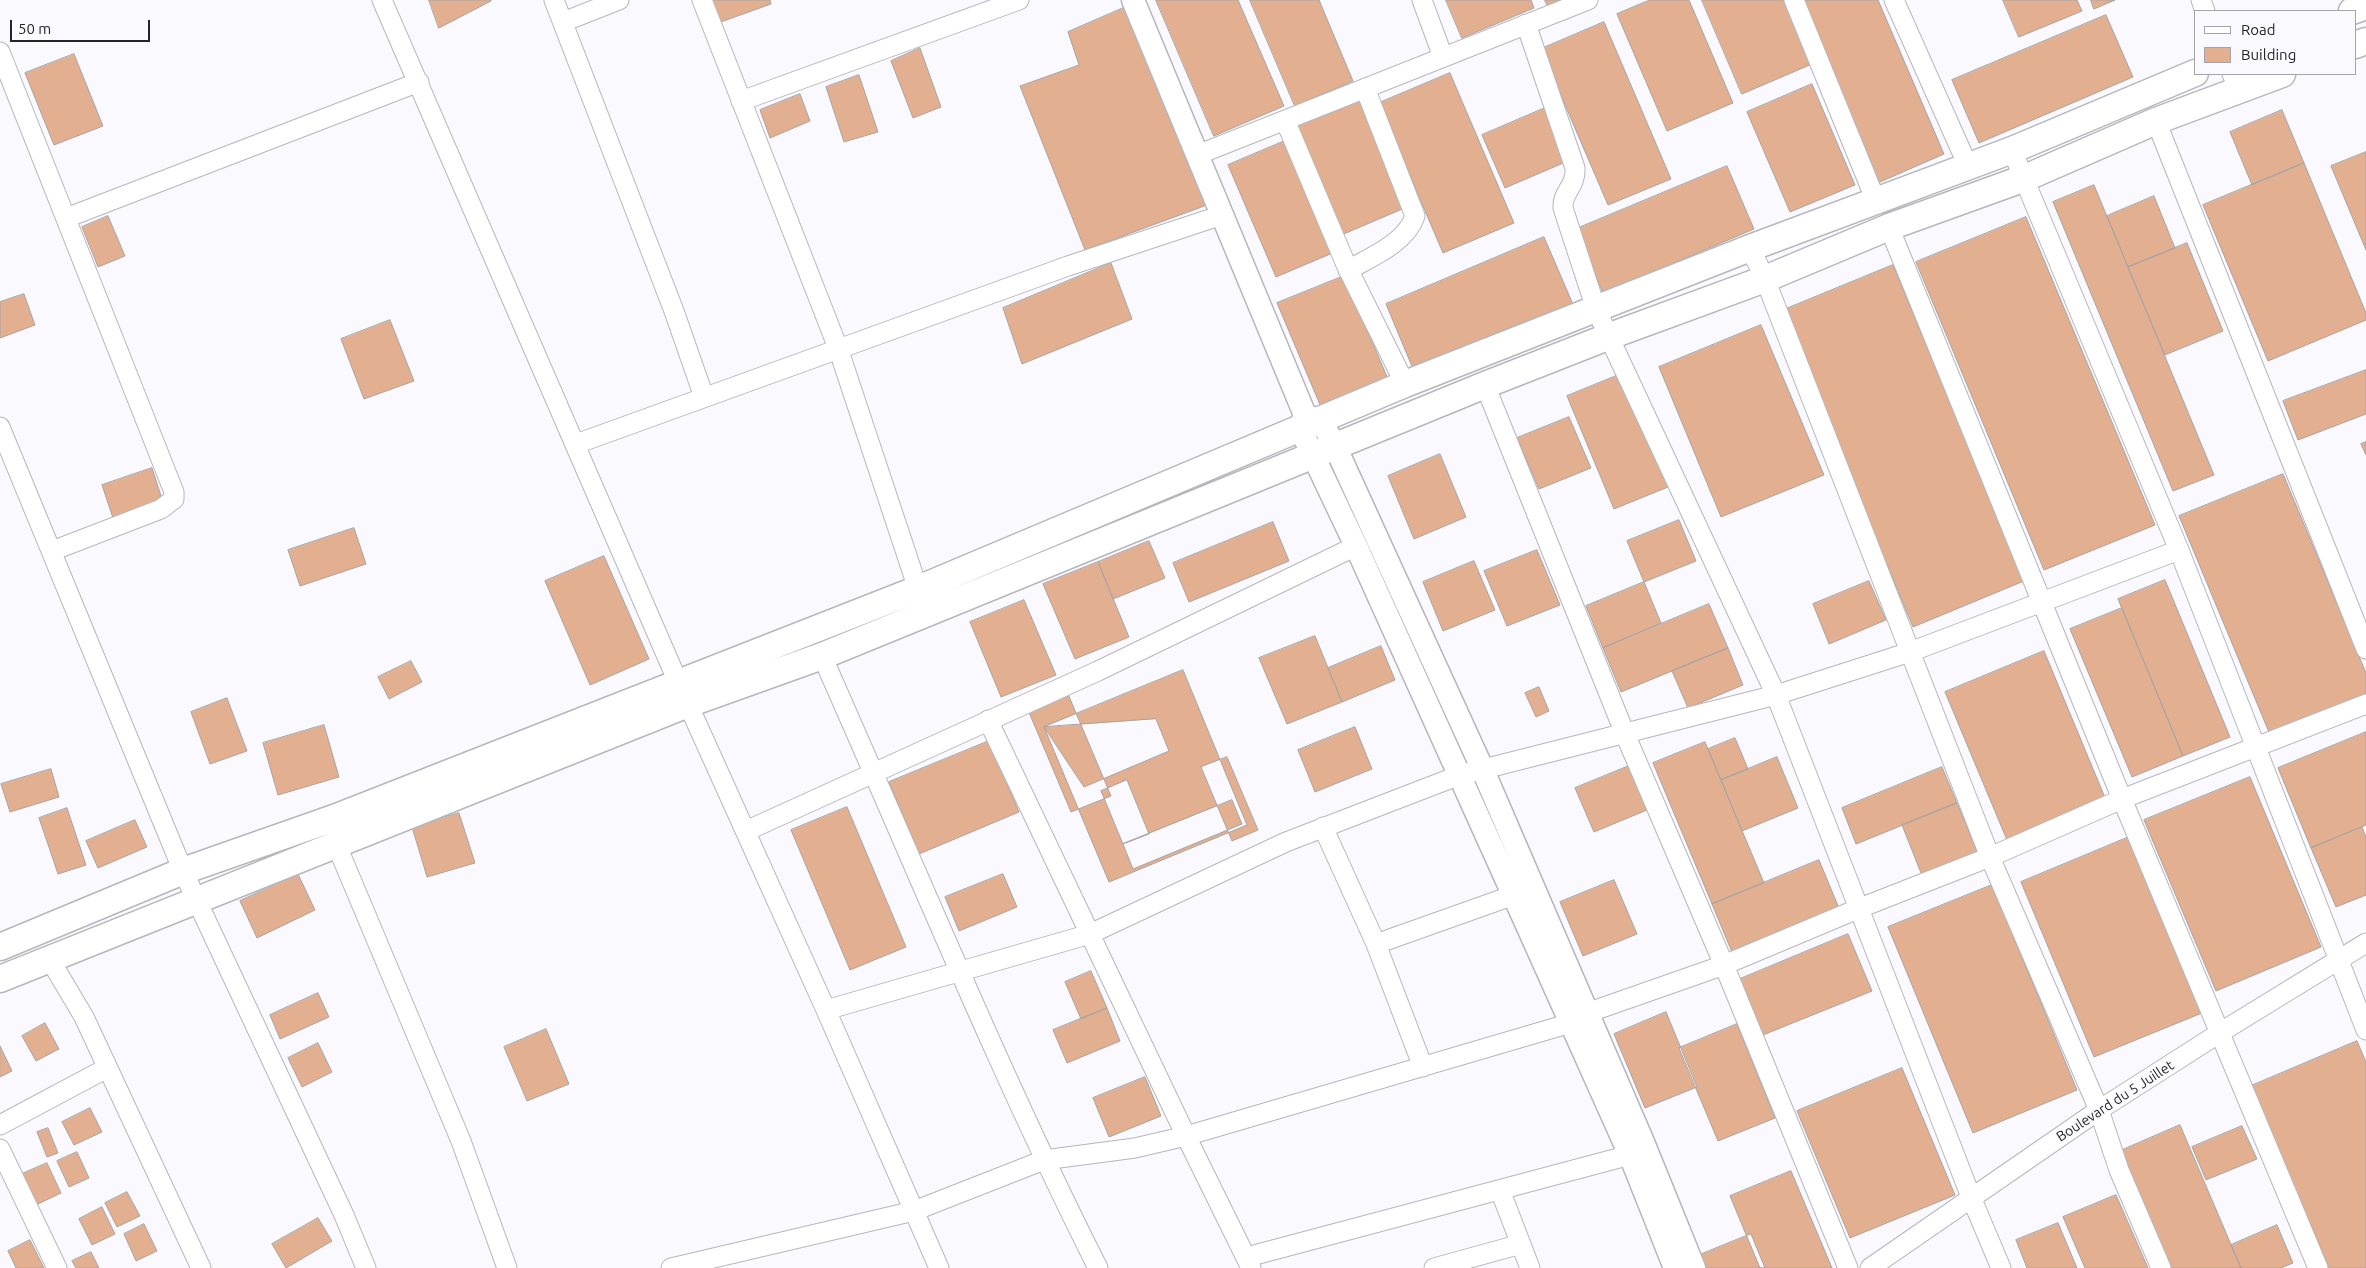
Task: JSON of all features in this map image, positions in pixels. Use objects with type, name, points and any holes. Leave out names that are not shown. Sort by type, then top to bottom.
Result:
[{"type":"main road","points":[[0,978],[337,846],[918,589],[1308,421],[1750,248],[2012,150],[2194,73]]},
{"type":"main road","points":[[0,947],[183,871],[683,693],[822,656],[1485,385],[1610,336],[1765,279],[1889,227],[2025,178],[2156,121],[2236,82],[2276,75]]},
{"type":"street","points":[[382,0],[683,693],[826,1010],[939,1268]]},
{"type":"street","points":[[554,0],[674,311],[704,397]]},
{"type":"street","points":[[563,22],[619,0]]},
{"type":"street","points":[[702,0],[838,348],[918,589]]},
{"type":"street","points":[[741,101],[1020,0]]},
{"type":"street","points":[[1133,0],[1308,421],[1482,768],[1675,1268]]},
{"type":"street","points":[[1422,0],[1443,57]]},
{"type":"street","points":[[1197,155],[1588,0]]},
{"type":"street","points":[[1794,0],[1876,201]]},
{"type":"street","points":[[1894,0],[1968,166]]},
{"type":"street","points":[[1526,24],[1575,168],[1574,184],[1564,197],[1563,208],[1596,309],[1776,694],[1971,1197],[2001,1268]]},
{"type":"street","points":[[0,52],[170,482],[174,499],[161,509],[52,551]]},
{"type":"street","points":[[66,218],[419,82]]},
{"type":"street","points":[[1348,270],[1398,240],[1408,231],[1415,216],[1365,88]]},
{"type":"street","points":[[1285,120],[1348,270],[1405,384]]},
{"type":"street","points":[[2156,121],[2366,648]]},
{"type":"street","points":[[2012,150],[2179,550],[2366,1030]]},
{"type":"street","points":[[576,444],[1068,266],[1222,215]]},
{"type":"street","points":[[1889,227],[2122,799],[2221,1032],[2318,1268]]},
{"type":"street","points":[[1750,248],[1765,279],[1990,857],[2099,1110],[2119,1170],[2161,1268]]},
{"type":"street","points":[[1485,385],[1626,734],[1724,965],[1848,1268]]},
{"type":"street","points":[[0,426],[183,871],[344,1215],[366,1268]]},
{"type":"street","points":[[1324,451],[1356,546],[1514,895],[1579,1018],[1694,1268]]},
{"type":"street","points":[[746,831],[873,771],[1098,671],[1356,546]]},
{"type":"street","points":[[826,1010],[1090,934],[1278,846],[1460,775],[1482,768],[1626,734],[1776,694],[1910,652],[2179,550]]},
{"type":"street","points":[[822,656],[959,973],[1044,1160],[1098,1268]]},
{"type":"street","points":[[671,1268],[914,1210],[1044,1160],[1135,1148],[1186,1136],[1423,1067],[1579,1018],[1724,965],[1860,908],[1990,857],[2122,799],[2366,704]]},
{"type":"street","points":[[988,720],[1186,1136],[1249,1263],[1500,1190],[1630,1155]]},
{"type":"street","points":[[1323,827],[1376,944],[1423,1067]]},
{"type":"street","points":[[337,846],[461,1141],[507,1268]]},
{"type":"street","points":[[1376,944],[1514,895]]},
{"type":"street","name":"Boulevard du 5 Juillet","points":[[1870,1268],[2099,1110],[2337,959],[2366,944]]},
{"type":"street","points":[[49,958],[84,1017],[202,1268]]},
{"type":"street","points":[[0,1125],[107,1068]]},
{"type":"street","points":[[0,1149],[56,1268]]},
{"type":"street","points":[[1500,1190],[1530,1268]]},
{"type":"street","points":[[1434,1268],[1521,1244]]},
{"type":"building","points":[[429,0],[491,0],[491,1],[439,28]]},
{"type":"building","points":[[712,0],[770,0],[771,4],[718,23]]},
{"type":"building","points":[[1156,0],[1238,0],[1284,106],[1214,136]]},
{"type":"building","points":[[1250,0],[1319,0],[1353,81],[1295,106]]},
{"type":"building","points":[[1446,0],[1531,0],[1534,8],[1462,38]]},
{"type":"building","points":[[1545,0],[1571,0],[1549,9]]},
{"type":"building","points":[[1650,0],[1689,0],[1733,103],[1667,131],[1617,14]]},
{"type":"building","points":[[1702,0],[1785,0],[1812,64],[1742,94]]},
{"type":"building","points":[[1802,0],[1878,0],[1944,154],[1880,182]]},
{"type":"building","points":[[2003,0],[2077,0],[2082,11],[2019,37]]},
{"type":"building","points":[[2091,0],[2115,0],[2094,9]]},
{"type":"building","points":[[1128,6],[1207,205],[1085,250],[1020,86],[1079,65],[1068,32]]},
{"type":"building","points":[[2106,15],[2133,77],[1979,143],[1952,80]]},
{"type":"building","points":[[1604,22],[1671,179],[1608,205],[1541,49]]},
{"type":"building","points":[[920,48],[941,107],[913,118],[891,61]]},
{"type":"building","points":[[74,54],[103,126],[54,145],[25,73]]},
{"type":"building","points":[[1450,73],[1514,223],[1443,253],[1379,103]]},
{"type":"building","points":[[859,75],[878,132],[844,142],[826,87]]},
{"type":"building","points":[[1812,84],[1855,185],[1790,212],[1747,112]]},
{"type":"building","points":[[800,94],[810,121],[770,138],[760,110]]},
{"type":"building","points":[[1361,100],[1407,207],[1339,236],[1293,128]]},
{"type":"building","points":[[1545,108],[1568,161],[1505,188],[1482,135]]},
{"type":"building","points":[[2282,110],[2304,163],[2252,185],[2230,132]]},
{"type":"building","points":[[1287,140],[1335,252],[1276,277],[1228,165]]},
{"type":"building","points":[[2366,152],[2366,250],[2331,166]]},
{"type":"building","points":[[2304,163],[2366,313],[2366,320],[2268,361],[2203,205]]},
{"type":"building","points":[[1727,166],[1754,229],[1603,293],[1576,229]]},
{"type":"building","points":[[2094,185],[2214,475],[2173,491],[2053,202]]},
{"type":"building","points":[[2154,196],[2175,248],[2128,267],[2107,216]]},
{"type":"building","points":[[108,216],[125,256],[98,267],[82,227]]},
{"type":"building","points":[[2026,217],[2155,525],[2044,570],[1916,262]]},
{"type":"building","points":[[1544,237],[1575,309],[1416,376],[1386,304]]},
{"type":"building","points":[[2187,243],[2223,331],[2165,355],[2128,267]]},
{"type":"building","points":[[1111,263],[1132,319],[1022,364],[1003,308]]},
{"type":"building","points":[[1893,265],[2024,581],[1913,627],[1781,311]]},
{"type":"building","points":[[1344,276],[1388,379],[1321,407],[1277,303]]},
{"type":"building","points":[[24,294],[35,325],[0,338],[0,302]]},
{"type":"building","points":[[390,320],[414,381],[364,399],[341,339]]},
{"type":"building","points":[[1761,325],[1824,475],[1721,517],[1659,367]]},
{"type":"building","points":[[2366,370],[2366,414],[2298,440],[2283,401]]},
{"type":"building","points":[[1621,374],[1668,487],[1614,509],[1567,396]]},
{"type":"building","points":[[1569,417],[1591,468],[1539,489],[1517,438]]},
{"type":"building","points":[[2366,442],[2366,455],[2361,444]]},
{"type":"building","points":[[1440,454],[1466,517],[1414,539],[1388,476]]},
{"type":"building","points":[[152,468],[164,505],[114,521],[102,485]]},
{"type":"building","points":[[2283,474],[2366,673],[2366,698],[2271,737],[2179,516]]},
{"type":"building","points":[[1679,520],[1696,561],[1644,582],[1627,541]]},
{"type":"building","points":[[1273,522],[1289,561],[1189,602],[1173,563]]},
{"type":"building","points":[[354,528],[366,564],[300,586],[288,550]]},
{"type":"building","points":[[1149,541],[1165,578],[1113,599],[1098,562]]},
{"type":"building","points":[[1537,550],[1560,605],[1507,626],[1484,571]]},
{"type":"building","points":[[604,556],[649,659],[590,685],[545,581]]},
{"type":"building","points":[[1474,561],[1495,610],[1443,631],[1423,582]]},
{"type":"building","points":[[1098,562],[1129,637],[1075,659],[1043,584]]},
{"type":"building","points":[[2165,580],[2230,737],[2183,756],[2118,599]]},
{"type":"building","points":[[1869,581],[1886,620],[1829,644],[1813,604]]},
{"type":"building","points":[[1644,582],[1661,623],[1603,648],[1586,606]]},
{"type":"building","points":[[1024,600],[1056,675],[1001,697],[970,622]]},
{"type":"building","points":[[1709,604],[1728,648],[1621,692],[1603,648]]},
{"type":"building","points":[[2122,608],[2183,756],[2132,777],[2070,629]]},
{"type":"building","points":[[1315,636],[1342,702],[1287,724],[1259,658]]},
{"type":"building","points":[[1381,646],[1395,680],[1342,702],[1328,668]]},
{"type":"building","points":[[1728,648],[1743,685],[1688,708],[1672,671]]},
{"type":"building","points":[[2044,651],[2106,800],[2007,840],[1945,692]]},
{"type":"building","points":[[411,661],[422,682],[389,699],[378,677]]},
{"type":"building","points":[[1183,670],[1247,825],[1109,882],[1044,727]]},
{"type":"building","points":[[1539,687],[1549,711],[1536,717],[1525,693]]},
{"type":"building","points":[[1068,694],[1111,796],[1071,812],[1028,710]]},
{"type":"building","points":[[227,698],[247,751],[210,764],[191,712]]},
{"type":"building","points":[[1156,719],[1169,751],[1084,787],[1044,727]]},
{"type":"building","points":[[324,725],[339,777],[278,795],[263,743]]},
{"type":"building","points":[[1355,727],[1372,769],[1315,792],[1298,750]]},
{"type":"building","points":[[2366,732],[2366,825],[2311,848],[2278,768]]},
{"type":"building","points":[[1735,738],[1748,769],[1721,780],[1708,749]]},
{"type":"building","points":[[989,741],[1019,812],[919,854],[889,782]]},
{"type":"building","points":[[1705,742],[1764,883],[1712,904],[1653,763]]},
{"type":"building","points":[[1227,757],[1258,830],[1232,841],[1201,767]]},
{"type":"building","points":[[1777,757],[1798,808],[1742,831],[1721,780]]},
{"type":"building","points":[[1629,766],[1647,810],[1594,832],[1575,788]]},
{"type":"building","points":[[1942,767],[1957,803],[1856,844],[1842,808]]},
{"type":"building","points":[[51,769],[59,797],[10,812],[1,784]]},
{"type":"building","points":[[2250,777],[2321,947],[2216,991],[2144,820]]},
{"type":"building","points":[[1127,780],[1149,834],[1123,844],[1101,791]]},
{"type":"building","points":[[1232,800],[1242,824],[1133,869],[1123,844]]},
{"type":"building","points":[[1957,803],[1979,855],[1923,878],[1902,825]]},
{"type":"building","points":[[847,807],[906,947],[850,970],[791,830]]},
{"type":"building","points":[[67,808],[86,865],[58,874],[39,818]]},
{"type":"building","points":[[459,813],[475,863],[427,877],[412,827]]},
{"type":"building","points":[[135,820],[147,847],[98,868],[86,841]]},
{"type":"building","points":[[2362,827],[2366,837],[2366,895],[2336,907],[2311,848]]},
{"type":"building","points":[[2129,837],[2202,1013],[2094,1057],[2021,882]]},
{"type":"building","points":[[1819,860],[1841,913],[1734,957],[1712,904]]},
{"type":"building","points":[[298,874],[315,910],[257,938],[240,901]]},
{"type":"building","points":[[1003,874],[1017,907],[959,931],[945,897]]},
{"type":"building","points":[[1614,880],[1637,934],[1583,956],[1560,902]]},
{"type":"building","points":[[1992,885],[2077,1090],[1973,1133],[1888,927]]},
{"type":"building","points":[[1848,934],[1872,991],[1763,1035],[1740,979]]},
{"type":"building","points":[[1091,971],[1107,1008],[1081,1019],[1065,982]]},
{"type":"building","points":[[318,993],[329,1017],[280,1039],[270,1015]]},
{"type":"building","points":[[1107,1008],[1120,1041],[1067,1063],[1053,1030]]},
{"type":"building","points":[[1666,1012],[1697,1087],[1645,1108],[1614,1034]]},
{"type":"building","points":[[45,1023],[59,1049],[36,1061],[22,1036]]},
{"type":"building","points":[[1737,1024],[1775,1118],[1718,1141],[1679,1048]]},
{"type":"building","points":[[546,1029],[569,1084],[527,1101],[504,1047]]},
{"type":"building","points":[[2357,1041],[2366,1062],[2366,1268],[2329,1268],[2251,1086]]},
{"type":"building","points":[[318,1043],[332,1072],[302,1087],[288,1058]]},
{"type":"building","points":[[0,1046],[12,1071],[0,1077]]},
{"type":"building","points":[[1902,1068],[1955,1195],[1850,1238],[1797,1111]]},
{"type":"building","points":[[1145,1077],[1161,1116],[1109,1137],[1093,1098]]},
{"type":"building","points":[[90,1108],[102,1132],[74,1145],[62,1122]]},
{"type":"building","points":[[2180,1125],[2241,1268],[2170,1268],[2120,1151]]},
{"type":"building","points":[[2242,1126],[2257,1159],[2206,1180],[2192,1147]]},
{"type":"building","points":[[48,1128],[58,1153],[47,1157],[37,1132]]},
{"type":"building","points":[[77,1152],[89,1178],[69,1187],[57,1161]]},
{"type":"building","points":[[47,1163],[61,1193],[36,1205],[22,1174]]},
{"type":"building","points":[[1791,1171],[1832,1268],[1760,1268],[1730,1196]]},
{"type":"building","points":[[127,1192],[140,1216],[117,1227],[105,1203]]},
{"type":"building","points":[[2116,1195],[2148,1268],[2085,1268],[2063,1217]]},
{"type":"building","points":[[102,1207],[115,1234],[92,1245],[79,1219]]},
{"type":"building","points":[[318,1218],[332,1241],[286,1268],[272,1244]]},
{"type":"building","points":[[2058,1223],[2077,1268],[2027,1268],[2016,1240]]},
{"type":"building","points":[[144,1224],[157,1251],[136,1261],[124,1234]]},
{"type":"building","points":[[2277,1225],[2293,1263],[2281,1268],[2241,1268],[2231,1245]]},
{"type":"building","points":[[1751,1234],[1765,1268],[1702,1268],[1697,1256]]},
{"type":"building","points":[[30,1240],[44,1268],[16,1268],[8,1251]]},
{"type":"building","points":[[91,1252],[99,1268],[76,1268],[72,1261]]}]
